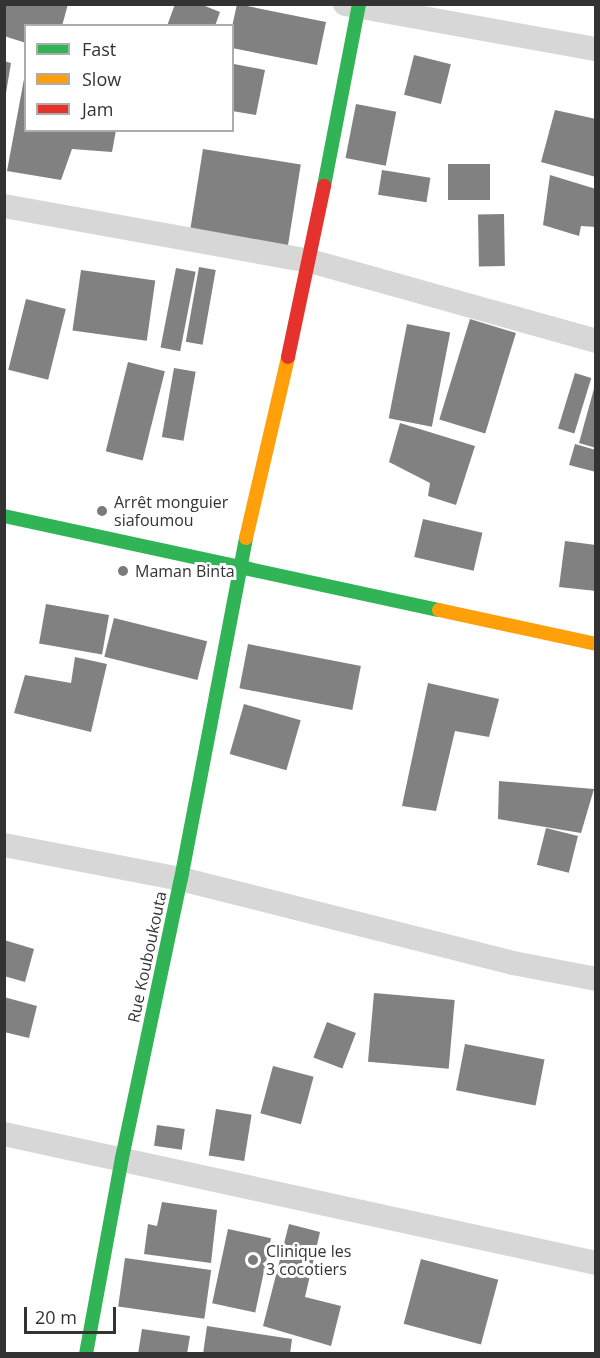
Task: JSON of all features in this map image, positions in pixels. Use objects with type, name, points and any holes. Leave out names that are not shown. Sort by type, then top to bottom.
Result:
[{"type":"main road","name":"Rue Kouboukouta","points":[[86,1353],[122,1158],[180,879],[240,566],[310,261],[354,6]]},
{"type":"main road","points":[[4,516],[596,644]]},
{"type":"street","points":[[354,6],[596,49]]},
{"type":"street","points":[[4,207],[310,261],[596,341]]},
{"type":"street","points":[[4,845],[180,879],[513,963],[596,979]]},
{"type":"street","points":[[4,1134],[596,1263]]},
{"type":"building","points":[[4,4],[68,4],[63,24],[24,24],[24,42],[4,36]]},
{"type":"building","points":[[175,4],[200,4],[220,12],[216,24],[168,24]]},
{"type":"building","points":[[237,4],[326,22],[317,65],[234,48],[233,24]]},
{"type":"building","points":[[414,55],[451,64],[441,104],[404,95]]},
{"type":"building","points":[[4,61],[11,63],[6,93],[4,92]]},
{"type":"building","points":[[234,64],[265,70],[256,115],[234,111]]},
{"type":"building","points":[[24,79],[24,132],[116,132],[112,152],[72,149],[61,180],[7,171]]},
{"type":"building","points":[[356,104],[396,112],[386,166],[346,158]]},
{"type":"building","points":[[555,110],[596,119],[596,177],[541,162]]},
{"type":"building","points":[[203,149],[301,164],[288,246],[190,231]]},
{"type":"building","points":[[448,164],[490,164],[490,200],[448,200]]},
{"type":"building","points":[[382,170],[430,178],[426,202],[378,195]]},
{"type":"building","points":[[550,175],[596,189],[596,227],[581,226],[579,236],[543,225]]},
{"type":"building","points":[[478,214],[504,214],[505,266],[479,266]]},
{"type":"building","points":[[199,267],[216,270],[203,345],[186,342]]},
{"type":"building","points":[[176,268],[196,272],[180,351],[161,348]]},
{"type":"building","points":[[81,270],[155,280],[147,341],[73,330]]},
{"type":"building","points":[[26,299],[66,309],[48,380],[8,370]]},
{"type":"building","points":[[470,319],[516,333],[485,433],[439,419]]},
{"type":"building","points":[[407,324],[450,332],[432,427],[389,418]]},
{"type":"building","points":[[128,362],[165,371],[143,460],[106,451]]},
{"type":"building","points":[[174,368],[196,372],[184,441],[162,437]]},
{"type":"building","points":[[575,373],[591,378],[574,433],[558,428]]},
{"type":"building","points":[[596,385],[596,448],[579,443]]},
{"type":"building","points":[[400,423],[475,446],[456,505],[428,496],[430,483],[389,462]]},
{"type":"building","points":[[575,444],[596,450],[596,472],[569,465]]},
{"type":"building","points":[[423,519],[482,533],[474,571],[414,557]]},
{"type":"building","points":[[565,541],[596,545],[596,591],[559,587]]},
{"type":"building","points":[[46,604],[109,615],[102,655],[39,643]]},
{"type":"building","points":[[114,618],[207,641],[197,680],[104,657]]},
{"type":"building","points":[[248,644],[361,666],[352,710],[239,688]]},
{"type":"building","points":[[75,657],[107,664],[91,732],[14,713],[25,675],[71,683]]},
{"type":"building","points":[[428,683],[499,699],[489,737],[455,731],[436,811],[402,806]]},
{"type":"building","points":[[244,704],[301,720],[286,770],[230,754]]},
{"type":"building","points":[[499,781],[594,789],[581,833],[498,819]]},
{"type":"building","points":[[546,828],[578,836],[569,873],[537,865]]},
{"type":"building","points":[[4,940],[34,949],[25,982],[4,976]]},
{"type":"building","points":[[374,993],[455,1000],[449,1069],[368,1062]]},
{"type":"building","points":[[4,997],[37,1006],[29,1038],[4,1032]]},
{"type":"building","points":[[327,1022],[356,1033],[342,1069],[313,1057]]},
{"type":"building","points":[[465,1044],[545,1059],[536,1106],[456,1090]]},
{"type":"building","points":[[273,1066],[314,1077],[301,1124],[260,1113]]},
{"type":"building","points":[[216,1109],[252,1115],[244,1161],[209,1155]]},
{"type":"building","points":[[157,1125],[185,1129],[182,1150],[154,1146]]},
{"type":"building","points":[[162,1202],[217,1210],[211,1263],[144,1254],[148,1224],[157,1226]]},
{"type":"building","points":[[289,1224],[320,1232],[305,1297],[341,1306],[331,1346],[263,1326]]},
{"type":"building","points":[[228,1229],[271,1238],[255,1312],[212,1303]]},
{"type":"building","points":[[125,1258],[211,1270],[204,1319],[118,1307]]},
{"type":"building","points":[[421,1259],[498,1280],[481,1344],[404,1324]]},
{"type":"building","points":[[207,1326],[292,1339],[290,1354],[203,1354]]},
{"type":"building","points":[[142,1329],[190,1336],[187,1354],[138,1354]]},
{"type":"traffic: fast","points":[[324,186],[359,4]]},
{"type":"traffic: fast","points":[[4,516],[439,610]]},
{"type":"traffic: fast","points":[[86,1354],[122,1158],[181,879],[246,538]]},
{"type":"traffic: slow","points":[[246,538],[288,357]]},
{"type":"traffic: slow","points":[[439,610],[596,644]]},
{"type":"traffic: jam","points":[[288,357],[324,186]]},
{"type":"place","name":"Arrêt monguier siafoumou","points":[[102,511]]},
{"type":"place","name":"Maman Binta","points":[[123,571]]},
{"type":"place","name":"Clinique les 3 cocotiers","points":[[253,1260]]}]
